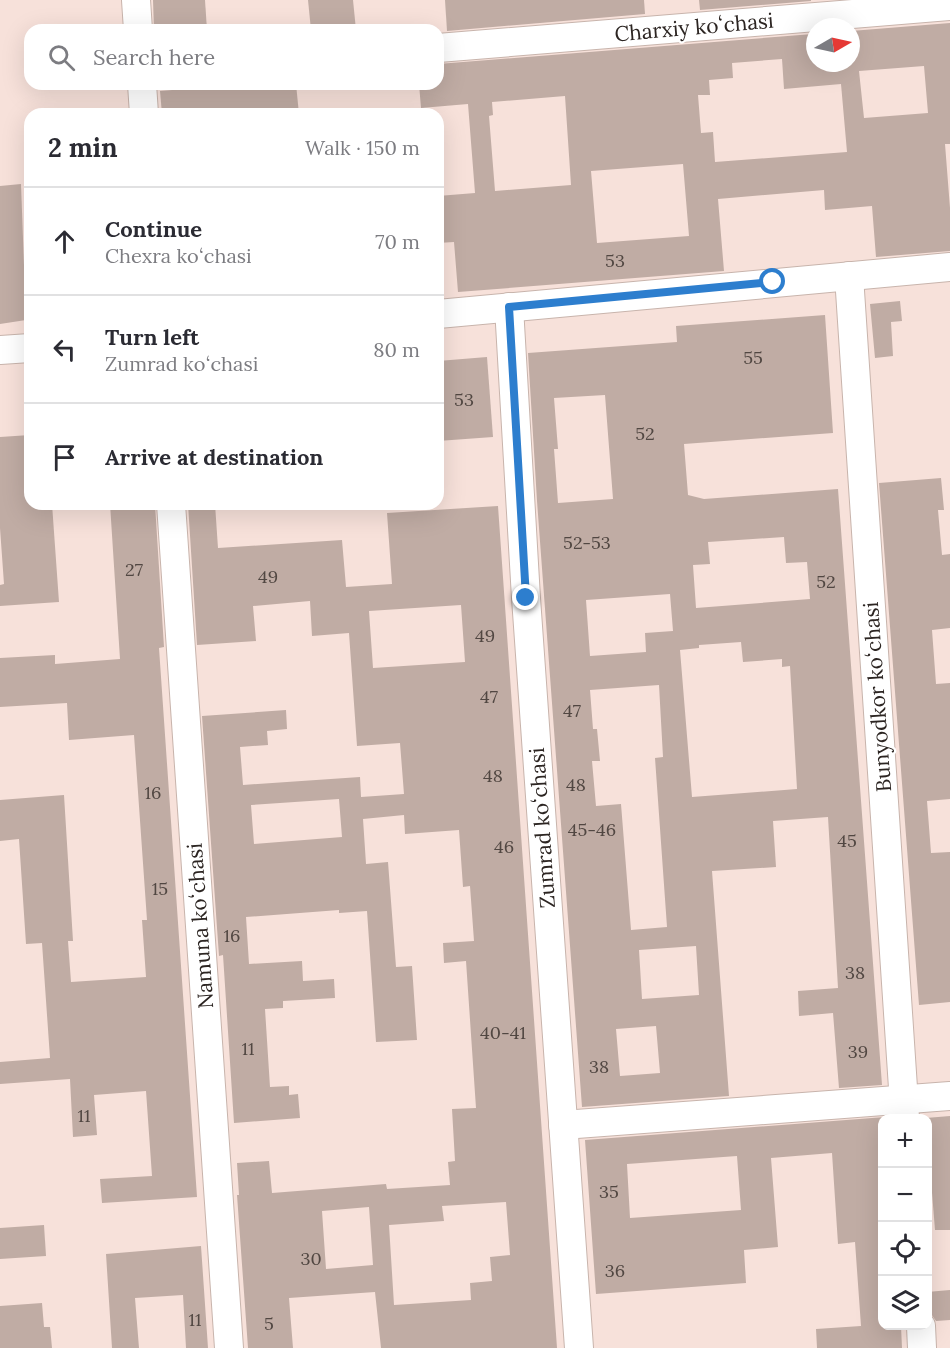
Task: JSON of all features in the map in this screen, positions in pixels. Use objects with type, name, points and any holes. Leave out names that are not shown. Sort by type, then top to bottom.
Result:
[{"type":"street","points":[[136,0],[138,24]]},
{"type":"street","name":"Charxiy koʻchasi","points":[[444,48],[950,6]]},
{"type":"street","points":[[142,90],[143,108]]},
{"type":"street","points":[[444,313],[950,267]]},
{"type":"street","name":"Bunyodkor koʻchasi","points":[[849,276],[905,1109]]},
{"type":"street","name":"Zumrad koʻchasi","points":[[509,307],[526,598],[579,1348]]},
{"type":"street","points":[[0,350],[24,348]]},
{"type":"street","name":"Namuna koʻchasi","points":[[171,510],[229,1348]]},
{"type":"street","points":[[563,1125],[905,1109],[950,1096]]},
{"type":"street","points":[[921,1330],[922,1348]]},
{"type":"building","points":[[153,0],[205,0],[207,24],[154,24]]},
{"type":"building","points":[[308,0],[353,0],[355,24],[310,24]]},
{"type":"building","points":[[445,0],[644,0],[645,14],[447,31]]},
{"type":"building","points":[[699,0],[811,0],[811,1],[700,10]]},
{"type":"building","points":[[950,23],[950,144],[945,144],[950,208],[950,251],[876,257],[872,206],[825,210],[824,190],[718,199],[724,271],[458,292],[454,242],[444,243],[444,196],[475,193],[468,104],[421,108],[420,90],[444,90],[444,64],[806,35],[806,72],[859,72],[864,118],[928,113],[924,66],[860,71],[860,30]],"holes":[[[782,59],[784,89],[841,84],[847,152],[715,162],[713,132],[701,133],[698,95],[710,95],[709,80],[733,78],[732,63]],[[565,96],[571,185],[495,191],[489,116],[493,115],[492,102]],[[683,164],[689,236],[597,243],[591,171]]]},
{"type":"building","points":[[297,90],[298,108],[161,108],[160,91]]},
{"type":"building","points":[[21,184],[24,320],[0,324],[0,186]]},
{"type":"building","points":[[900,301],[902,321],[891,322],[893,356],[875,358],[870,304]]},
{"type":"building","points":[[825,315],[833,433],[684,444],[688,495],[704,499],[838,489],[882,1085],[839,1088],[833,1013],[799,1016],[798,991],[838,988],[828,817],[773,821],[776,867],[712,871],[729,1096],[582,1107],[528,353],[677,342],[676,326]],"holes":[[[605,395],[613,499],[558,503],[554,449],[558,449],[554,398]],[[784,537],[786,563],[807,562],[810,599],[696,608],[693,565],[710,564],[708,542]],[[670,594],[673,631],[645,633],[646,652],[590,656],[586,600]],[[741,642],[743,662],[782,659],[782,667],[790,666],[797,789],[692,797],[680,650],[699,648],[699,645]],[[659,685],[663,757],[655,758],[667,927],[631,930],[621,804],[596,806],[592,761],[600,761],[597,729],[593,729],[590,690]],[[696,946],[699,995],[642,999],[639,950]],[[656,1026],[660,1073],[620,1076],[616,1029]]]},
{"type":"building","points":[[487,357],[493,437],[444,441],[444,361]]},
{"type":"building","points":[[24,435],[24,510],[52,510],[59,602],[0,606],[0,585],[4,584],[0,528],[0,437]]},
{"type":"building","points":[[941,478],[944,510],[938,510],[942,555],[950,554],[950,628],[932,630],[936,684],[950,683],[950,799],[927,801],[931,853],[950,852],[950,1002],[919,1005],[879,483]]},
{"type":"building","points":[[498,506],[557,1348],[381,1348],[375,1292],[289,1298],[293,1348],[248,1348],[237,1195],[239,1195],[237,1163],[269,1161],[272,1193],[386,1184],[387,1189],[450,1185],[448,1162],[455,1161],[452,1109],[476,1108],[466,961],[444,963],[443,943],[474,941],[470,886],[463,887],[459,830],[405,834],[404,815],[363,819],[366,864],[388,862],[396,967],[412,966],[417,1040],[376,1042],[367,911],[339,913],[339,910],[246,917],[249,964],[302,961],[303,981],[334,979],[335,998],[283,1001],[283,1008],[265,1009],[270,1087],[289,1086],[289,1095],[298,1094],[300,1118],[234,1123],[223,955],[219,956],[202,716],[286,710],[287,729],[267,731],[268,745],[240,747],[243,785],[360,777],[361,797],[404,794],[400,743],[357,746],[349,633],[312,636],[310,601],[253,606],[256,641],[197,645],[188,510],[215,510],[218,548],[342,540],[346,587],[392,584],[387,513]],"holes":[[[461,605],[465,662],[373,668],[369,611]],[[339,799],[342,837],[254,844],[251,805]],[[506,1202],[510,1255],[490,1257],[492,1281],[470,1283],[471,1300],[394,1305],[389,1225],[444,1221],[442,1206]],[[369,1207],[373,1265],[326,1269],[322,1211]]]},
{"type":"building","points":[[110,510],[155,510],[164,647],[159,648],[197,1197],[102,1203],[100,1179],[152,1176],[146,1091],[94,1095],[97,1135],[73,1137],[70,1079],[0,1084],[0,1062],[50,1058],[42,943],[26,944],[19,839],[0,841],[0,800],[64,795],[73,941],[68,941],[71,982],[146,977],[142,920],[147,920],[134,735],[69,740],[67,703],[0,707],[0,658],[55,655],[55,664],[120,659]]},
{"type":"building","points":[[950,1116],[950,1230],[935,1230],[932,1193],[932,1118]]},
{"type":"building","points":[[878,1118],[878,1330],[901,1330],[902,1348],[817,1348],[816,1329],[861,1326],[855,1242],[838,1244],[832,1153],[771,1158],[778,1247],[744,1250],[746,1283],[596,1294],[585,1140]],"holes":[[[737,1156],[741,1210],[630,1218],[627,1164]]]},
{"type":"building","points":[[44,1225],[46,1256],[0,1259],[0,1228]]},
{"type":"building","points":[[201,1246],[208,1348],[186,1348],[183,1295],[135,1298],[139,1348],[112,1348],[106,1254]]},
{"type":"building","points":[[950,1290],[950,1320],[936,1321],[932,1315],[932,1292]]},
{"type":"building","points":[[42,1303],[44,1327],[50,1327],[52,1348],[0,1348],[0,1306]]},
{"type":"route","points":[[526,598],[509,307],[773,282]]}]
